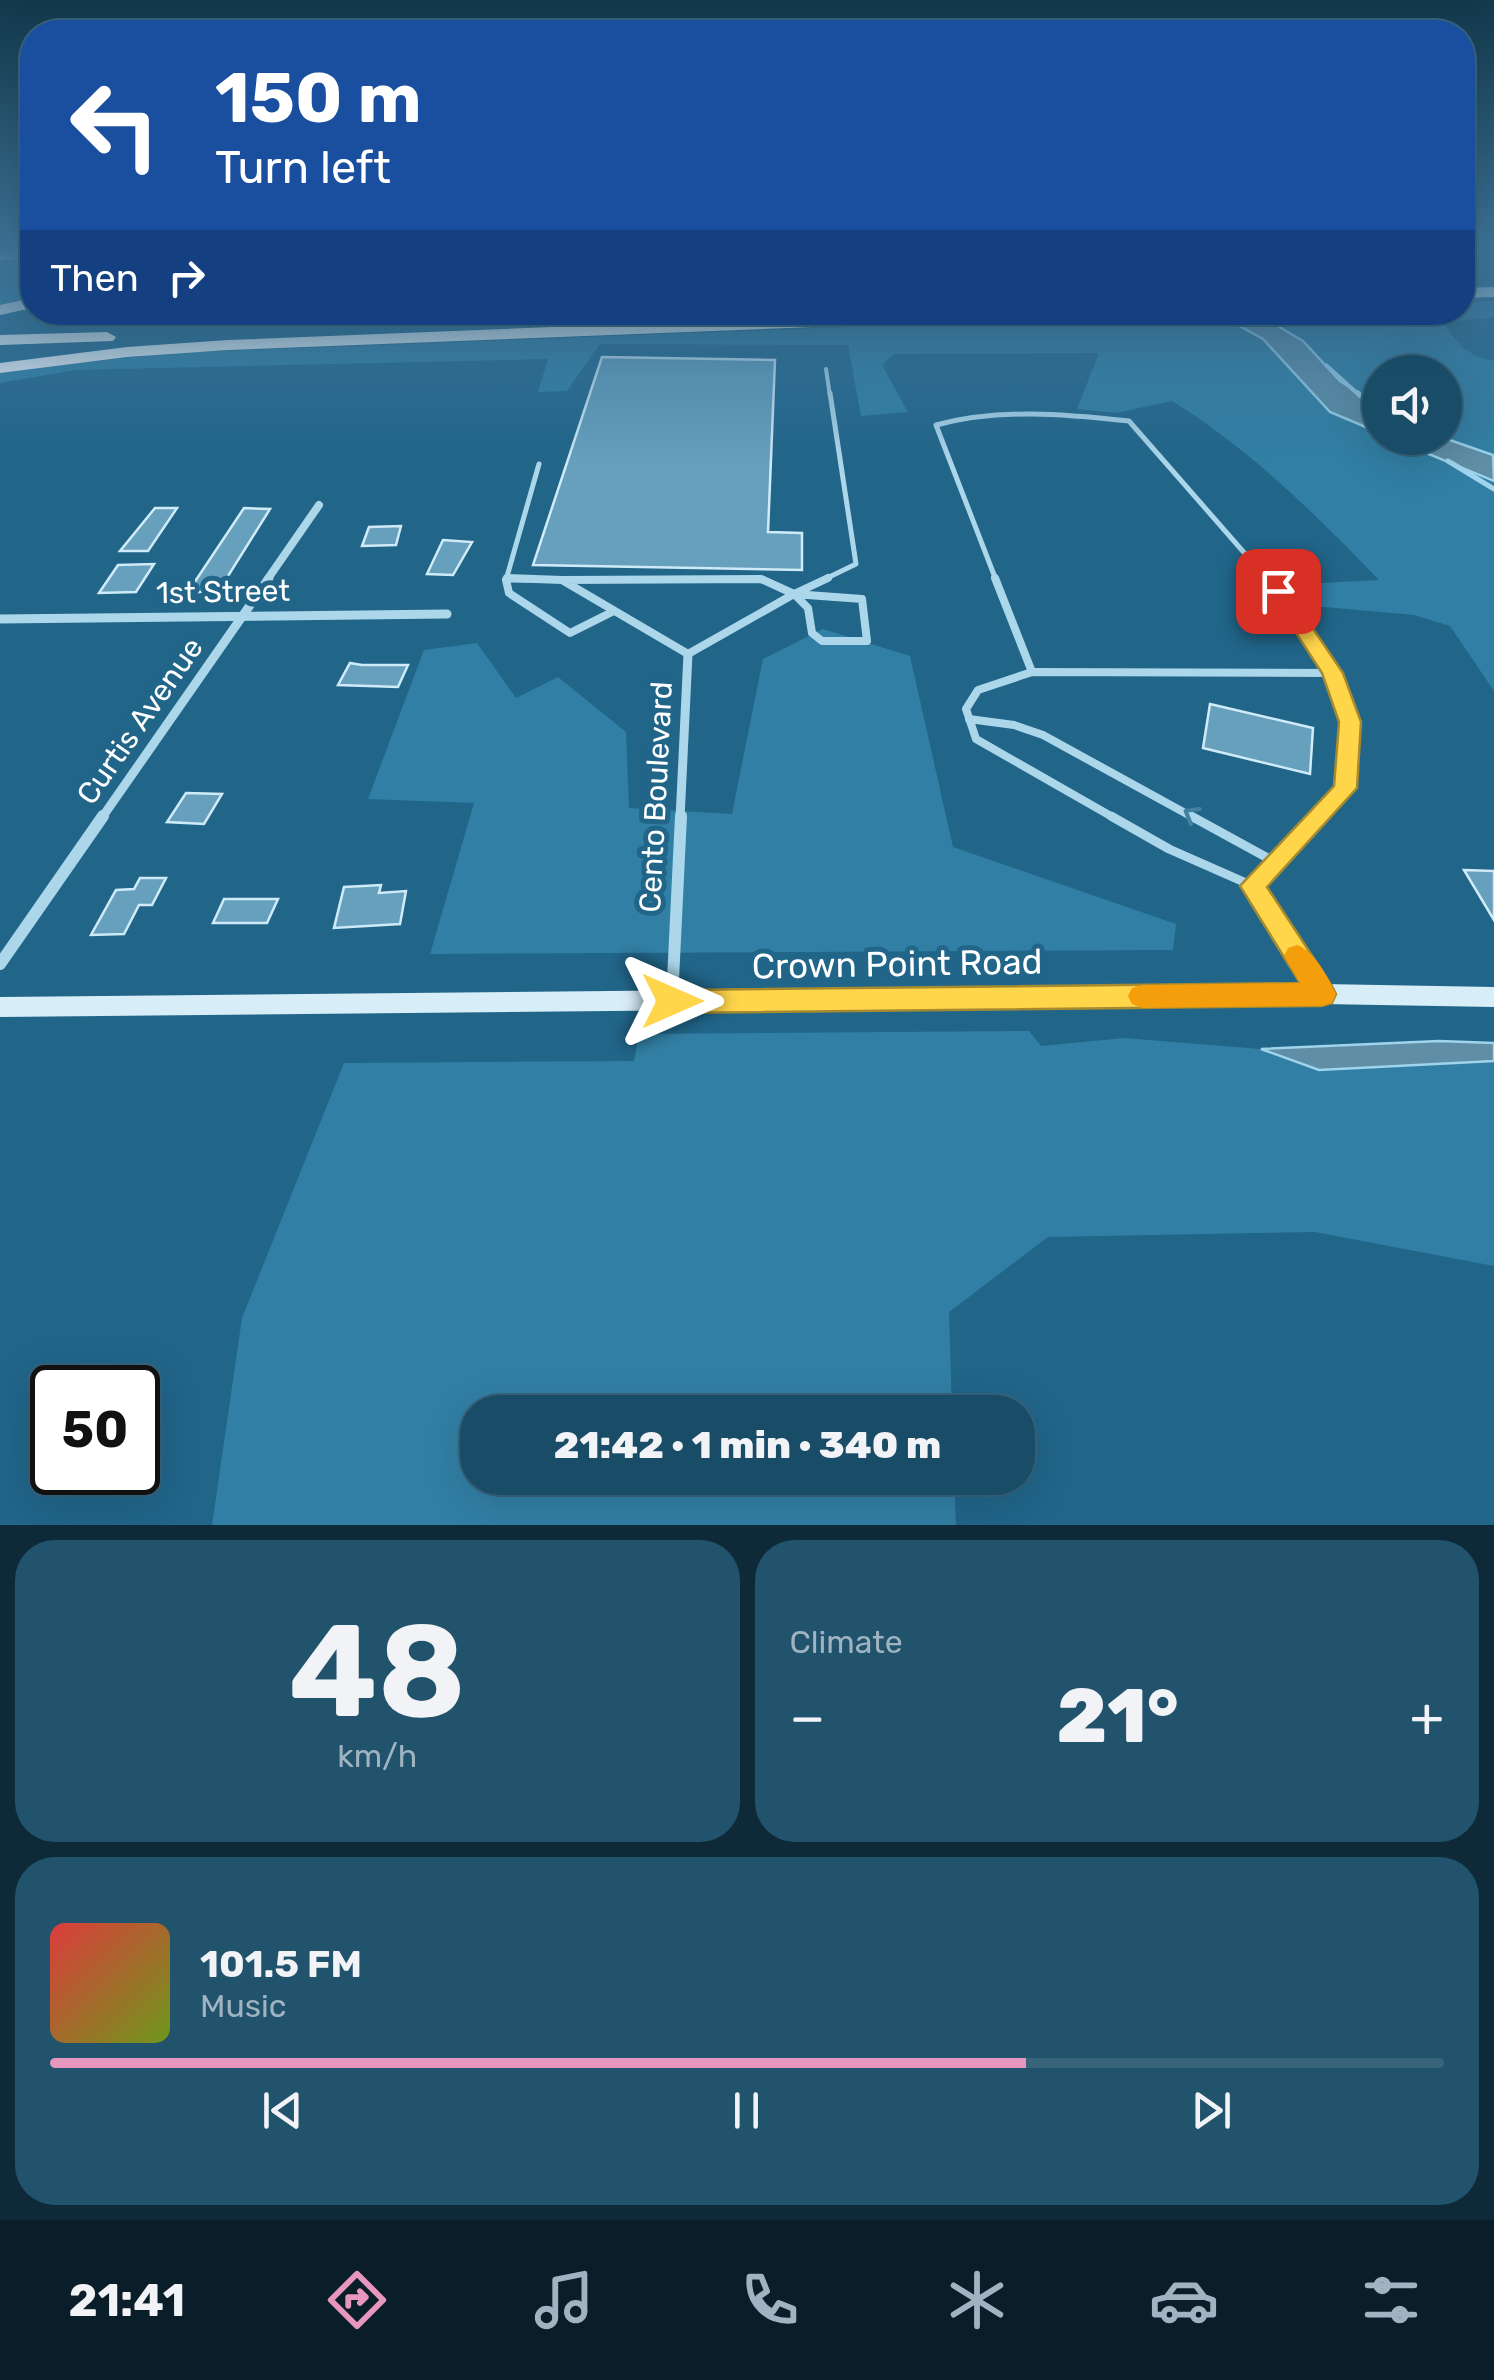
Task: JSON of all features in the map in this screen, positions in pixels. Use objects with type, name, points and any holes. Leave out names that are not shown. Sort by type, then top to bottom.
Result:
[{"type":"highway","points":[[0,343],[471,330],[504,325]]},
{"type":"highway","points":[[0,368],[127,352],[228,346],[749,325]]},
{"type":"main road","name":"Crown Point Road","points":[[0,1007],[1322,994],[1494,997]]},
{"type":"street","name":"Curtis Avenue","points":[[0,964],[319,505]]},
{"type":"street","name":"1st Street","points":[[0,619],[447,614]]},
{"type":"street","name":"Cento Boulevard","points":[[672,1001],[688,654]]},
{"type":"lane","points":[[562,580],[688,654],[856,564],[826,369]]},
{"type":"lane","points":[[1032,672],[936,425],[958,418],[1074,415],[1130,421],[1278,591],[1333,673],[1350,722],[1345,788],[1253,886]]},
{"type":"lane","points":[[539,464],[506,580],[508,593],[570,633],[612,612]]},
{"type":"lane","points":[[506,580],[760,578],[794,594],[808,608],[812,633],[822,640],[867,641],[862,600],[794,594]]},
{"type":"lane","points":[[1322,994],[1253,886],[1169,849],[976,739],[966,710],[978,690],[1032,672],[1333,673]]},
{"type":"lane","points":[[970,719],[1014,724],[1043,735],[1276,862]]},
{"type":"shaded area","points":[[902,325],[1238,325],[1263,339],[1330,412],[1362,425],[1362,455],[1431,455],[1494,481],[1494,691],[1450,626],[1414,615],[1313,606],[1302,584],[1379,580],[1281,484],[1201,420],[1172,401],[1116,413],[1077,409],[1099,353],[894,354],[882,365],[908,412],[861,416],[848,345],[600,344],[567,391],[538,392],[548,359],[75,370],[0,383],[0,372],[167,353]]},
{"type":"shaded area","points":[[1238,325],[1276,325],[1303,341],[1340,381],[1362,395],[1362,425],[1330,412],[1263,339]]},
{"type":"shaded area","points":[[1276,325],[1445,325],[1465,349],[1494,360],[1494,455],[1462,444],[1462,355],[1362,355],[1362,395],[1340,381],[1303,341]]},
{"type":"shaded area","points":[[1462,444],[1493,455],[1494,481],[1431,455],[1462,455]]},
{"type":"shaded area","points":[[823,629],[910,656],[953,847],[1176,924],[1173,950],[430,954],[474,803],[368,799],[424,650],[477,643],[516,698],[558,677],[626,732],[629,808],[732,814],[763,659]]},
{"type":"shaded area","points":[[1029,1031],[1041,1046],[1124,1038],[1261,1049],[1319,1070],[1494,1061],[1494,1266],[1315,1232],[1048,1237],[949,1312],[951,1395],[460,1395],[460,1495],[955,1495],[956,1525],[212,1525],[242,1318],[344,1063],[634,1061],[639,1034]]},
{"type":"shaded area","points":[[1439,1041],[1494,1043],[1494,1061],[1319,1070],[1261,1049]]},
{"type":"building","points":[[602,357],[775,360],[768,532],[802,533],[802,570],[533,565]]},
{"type":"building","points":[[155,508],[177,508],[148,551],[120,551]]},
{"type":"building","points":[[244,508],[270,509],[218,592],[188,592]]},
{"type":"building","points":[[401,526],[396,545],[362,546],[369,527]]},
{"type":"building","points":[[443,540],[472,542],[453,575],[427,574]]},
{"type":"building","points":[[154,564],[136,592],[99,593],[118,565]]},
{"type":"building","points":[[350,663],[408,665],[398,687],[338,685]]},
{"type":"building","points":[[1210,704],[1313,728],[1310,774],[1203,748]]},
{"type":"building","points":[[186,793],[222,794],[204,824],[167,822]]},
{"type":"building","points":[[1464,870],[1494,871],[1494,920]]},
{"type":"building","points":[[140,878],[166,878],[152,905],[139,905],[124,934],[91,935],[116,890],[134,889]]},
{"type":"building","points":[[381,885],[379,893],[406,891],[400,924],[334,928],[344,887]]},
{"type":"building","points":[[224,899],[278,899],[267,923],[213,923]]},
{"type":"waterway","points":[[1326,365],[1360,396]]},
{"type":"waterway","points":[[1358,393],[1362,397]]},
{"type":"waterway","points":[[1448,461],[1494,489]]},
{"type":"slow traffic","points":[[1142,996],[1322,994],[1297,956]]},
{"type":"route","points":[[672,1001],[1322,994],[1253,886],[1345,788],[1350,722],[1333,673],[1278,591]]}]
